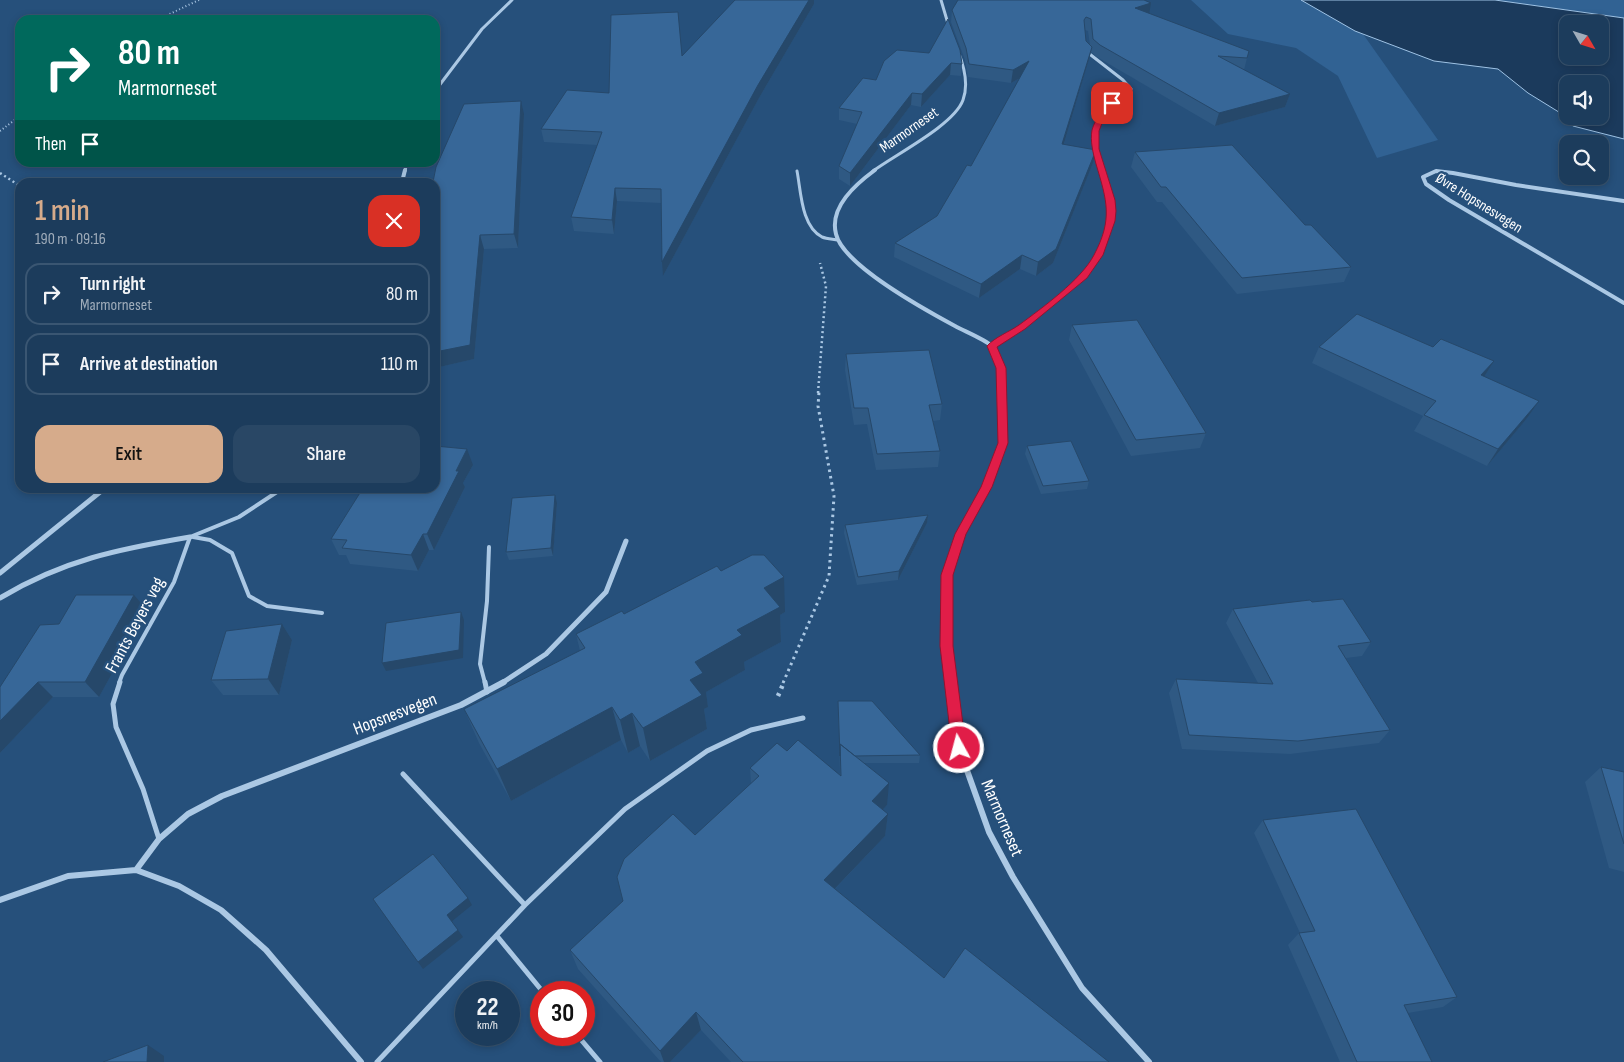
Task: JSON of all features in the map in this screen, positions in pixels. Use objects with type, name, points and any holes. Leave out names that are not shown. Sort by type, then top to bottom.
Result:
[{"type":"street","points":[[440,84],[470,43],[512,0]]},
{"type":"street","points":[[941,0],[953,38]]},
{"type":"street","points":[[838,240],[853,261],[870,274],[956,328],[992,346],[1022,327],[1084,277],[1098,255],[1111,221],[1111,200],[1096,149],[1096,131],[1105,110],[1131,89],[1126,82],[1087,53],[1084,44]]},
{"type":"street","name":"Marmorneset","points":[[838,240],[835,220],[850,190],[865,176],[936,130],[961,104],[965,93],[965,71],[957,46]]},
{"type":"street","name":"Øvre Hopsnesvegen","points":[[1624,201],[1516,185],[1453,173],[1436,171],[1423,177],[1426,184],[1450,200],[1624,303]]},
{"type":"street","name":"Marmorneset","points":[[992,346],[1001,368],[1003,443],[987,487],[960,534],[947,575],[946,646],[959,748],[989,832],[1013,877],[1082,988],[1149,1062]]},
{"type":"street","points":[[0,572],[34,547],[99,493]]},
{"type":"street","points":[[0,598],[45,573],[82,558],[190,537]]},
{"type":"street","name":"Hopsnesvegen","points":[[136,870],[159,839],[188,814],[222,796],[461,705],[512,678],[546,654],[606,592],[626,541]]},
{"type":"street","points":[[0,900],[68,876],[136,870],[179,886],[221,910],[266,950],[361,1062]]},
{"type":"lane","points":[[797,171],[801,198],[813,228],[824,238],[838,240]]},
{"type":"lane","points":[[190,537],[225,524],[262,505],[277,493]]},
{"type":"lane","points":[[190,537],[210,540],[232,553],[249,596],[267,606],[322,614]]},
{"type":"lane","name":"Frants Beyers veg","points":[[159,839],[143,789],[116,727],[113,704],[122,675],[174,582],[190,537]]},
{"type":"lane","points":[[487,692],[480,664],[487,601],[489,547]]},
{"type":"lane","points":[[377,1062],[525,905],[625,808],[707,751],[751,730],[803,718]]},
{"type":"lane","points":[[403,774],[525,905]]},
{"type":"lane","points":[[497,936],[534,981]]},
{"type":"lane","points":[[587,1046],[600,1062]]},
{"type":"path","points":[[168,15],[199,0]]},
{"type":"path","points":[[0,131],[15,120]]},
{"type":"path","points":[[0,173],[15,183]]},
{"type":"path","points":[[766,727],[791,661],[828,576],[834,496],[818,406],[826,286],[819,258],[838,240]]},
{"type":"shaded area","points":[[1191,0],[1301,0],[1363,34],[1438,140],[1377,158],[1338,76],[1296,48],[1228,34]]},
{"type":"shaded area","points":[[1301,0],[1495,0],[1602,15],[1559,15],[1559,65],[1609,65],[1609,16],[1624,18],[1624,139],[1572,125],[1609,125],[1609,75],[1559,75],[1559,112],[1528,93],[1498,69],[1434,61],[1355,31]]},
{"type":"shaded area","points":[[1495,0],[1624,0],[1624,18]]},
{"type":"building","points":[[735,0],[809,0],[758,85],[662,262],[661,189],[615,188],[612,220],[571,217],[602,132],[541,129],[567,90],[609,93],[611,15],[678,12],[682,56]]},
{"type":"building","points":[[958,0],[1144,0],[1151,3],[1135,8],[1249,51],[1247,58],[1218,56],[1290,94],[1219,113],[1100,45],[1093,39],[1091,19],[1086,17],[1084,20],[1086,41],[1092,47],[1062,144],[1096,150],[1056,249],[1038,262],[1022,255],[981,284],[895,243],[937,216],[967,165],[971,166],[1029,61],[1013,70],[969,64],[966,48],[952,10]]},
{"type":"building","points":[[948,19],[960,50],[962,64],[951,63],[922,94],[912,93],[850,173],[839,166],[862,112],[839,108],[863,78],[876,80],[884,61],[897,50],[929,53]]},
{"type":"building","points":[[521,101],[514,234],[480,235],[470,345],[440,351],[440,178],[434,178],[436,167],[440,167],[440,158],[464,104]]},
{"type":"building","points":[[1232,145],[1305,225],[1311,225],[1351,267],[1242,278],[1166,187],[1161,187],[1135,152]]},
{"type":"building","points":[[1357,314],[1433,347],[1441,339],[1494,361],[1481,375],[1539,401],[1498,449],[1424,415],[1436,401],[1319,347]]},
{"type":"building","points":[[1137,320],[1206,433],[1136,440],[1072,325]]},
{"type":"building","points":[[929,350],[942,404],[929,405],[940,451],[877,454],[868,408],[854,408],[846,354]]},
{"type":"building","points":[[1071,441],[1089,481],[1043,486],[1027,446]]},
{"type":"building","points":[[440,446],[467,449],[456,471],[459,471],[427,534],[423,534],[411,555],[342,548],[347,540],[331,539],[360,493],[440,493]]},
{"type":"building","points":[[555,495],[551,548],[506,552],[512,498]]},
{"type":"building","points":[[928,515],[899,571],[858,577],[845,525]]},
{"type":"building","points":[[752,555],[764,555],[784,577],[764,588],[780,607],[737,630],[742,635],[695,662],[703,673],[690,680],[702,695],[643,728],[632,713],[620,720],[612,707],[497,769],[464,709],[585,648],[576,634],[622,611],[624,614],[717,566],[721,571]]},
{"type":"building","points":[[76,595],[134,595],[85,682],[38,682],[0,721],[0,687],[40,625],[59,624]]},
{"type":"building","points":[[1343,599],[1371,642],[1338,646],[1390,730],[1298,741],[1189,735],[1176,679],[1273,684],[1233,609],[1310,600],[1312,602]]},
{"type":"building","points":[[461,612],[459,650],[382,663],[386,623]]},
{"type":"building","points":[[282,624],[268,679],[211,680],[226,631]]},
{"type":"building","points":[[838,701],[872,701],[920,755],[855,756],[840,744],[840,756]]},
{"type":"building","points":[[798,740],[841,776],[840,744],[889,783],[872,801],[888,814],[824,880],[944,978],[965,948],[1109,1062],[743,1062],[696,1012],[660,1051],[570,950],[623,901],[617,877],[624,859],[673,814],[695,835],[759,776],[750,768],[777,743],[787,751]]},
{"type":"building","points":[[1601,767],[1624,772],[1624,844]]},
{"type":"building","points":[[1356,809],[1457,997],[1404,1005],[1432,1062],[1357,1062],[1299,933],[1315,931],[1263,820]]},
{"type":"building","points":[[433,854],[468,898],[447,915],[458,930],[418,962],[373,899]]},
{"type":"building","points":[[148,1045],[147,1062],[103,1062]]},
{"type":"route","points":[[959,748],[946,646],[947,575],[960,534],[987,487],[1003,443],[1001,368],[992,346],[1022,327],[1084,277],[1098,255],[1111,221],[1112,211],[1111,200],[1096,149],[1096,131],[1105,110],[1112,103]]}]
